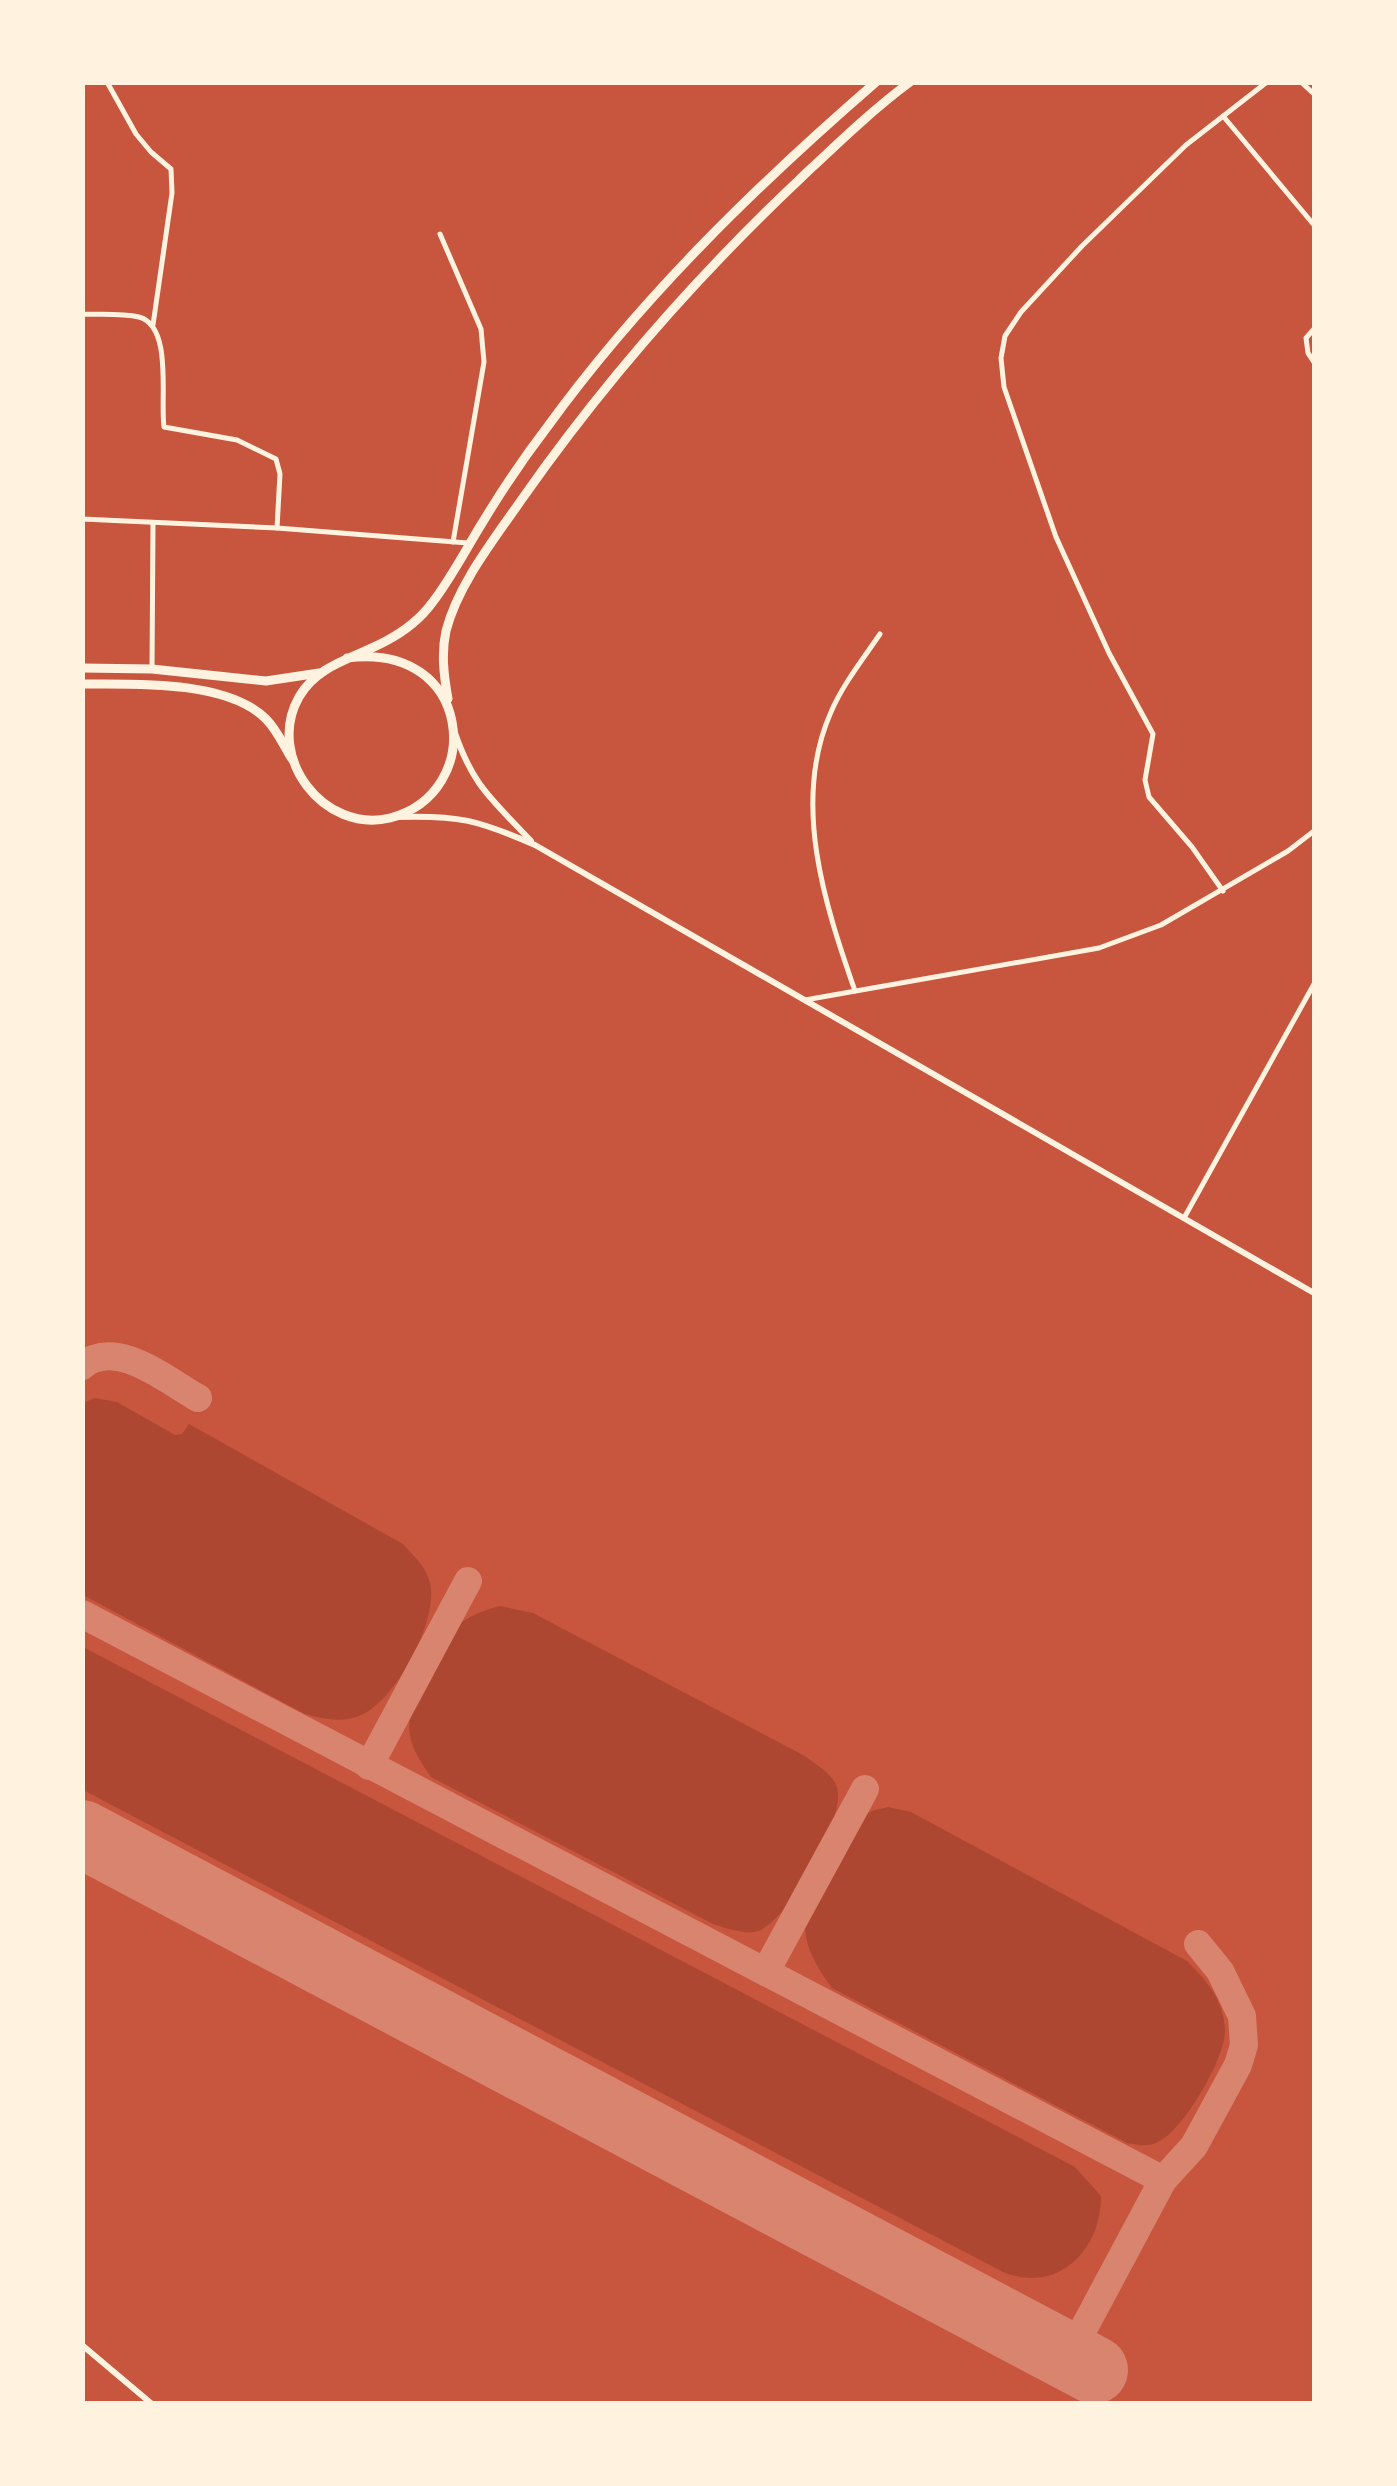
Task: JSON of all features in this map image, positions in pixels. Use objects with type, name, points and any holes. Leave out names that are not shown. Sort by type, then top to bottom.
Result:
[{"type":"main road","points":[[82,684],[169,686],[241,702],[268,721],[308,790],[336,812],[369,820],[390,818],[414,808],[444,776],[451,758],[453,728],[444,670],[447,628],[494,539],[548,462],[676,304],[731,244],[910,82]]},
{"type":"main road","points":[[292,759],[290,732],[298,698],[320,673],[387,641],[431,605],[518,467],[594,365],[740,204],[874,83]]},
{"type":"main road","points":[[347,658],[374,654],[418,668],[440,691],[450,712]]},
{"type":"main road","points":[[82,668],[266,681],[320,673]]},
{"type":"street","points":[[107,82],[136,134],[171,169],[172,193],[153,325]]},
{"type":"street","points":[[1223,891],[1192,847],[1157,809],[1145,787],[1153,734],[1116,666],[1056,537],[1004,387],[1001,358],[1005,336],[1034,298],[1156,173],[1267,82]]},
{"type":"street","points":[[1301,82],[1314,94]]},
{"type":"street","points":[[1223,116],[1314,225]]},
{"type":"street","points":[[440,234],[482,329],[484,362],[453,542]]},
{"type":"street","points":[[82,314],[143,318],[153,325],[159,337],[163,369],[164,427],[237,440],[276,459],[280,474],[277,528]]},
{"type":"street","points":[[1314,328],[1305,344],[1314,362]]},
{"type":"street","points":[[82,519],[277,528],[471,543]]},
{"type":"street","points":[[152,670],[153,524]]},
{"type":"street","points":[[855,991],[834,929],[815,844],[812,806],[829,716],[880,634]]},
{"type":"street","points":[[453,728],[470,774],[536,845]]},
{"type":"street","points":[[390,818],[469,819],[536,845],[1314,1293]]},
{"type":"street","points":[[802,1000],[1099,948],[1161,925],[1288,852],[1314,831]]},
{"type":"street","points":[[1184,1218],[1314,984]]},
{"type":"street","points":[[82,2344],[152,2404]]},
{"type":"shaded area","points":[[95,1398],[117,1402],[175,1435],[182,1434],[189,1424],[403,1544],[426,1572],[431,1599],[421,1638],[387,1695],[359,1716],[325,1719],[305,1714],[83,1595],[83,1403]]},
{"type":"shaded area","points":[[500,1606],[533,1613],[803,1755],[832,1778],[838,1801],[825,1843],[799,1889],[771,1923],[747,1932],[713,1924],[431,1777],[410,1736],[417,1693],[449,1634],[468,1618]]},
{"type":"shaded area","points":[[83,1647],[1075,2167],[1101,2196],[1094,2233],[1085,2249],[1074,2262],[1043,2277],[1005,2273],[83,1790]]},
{"type":"shaded area","points":[[888,1807],[911,1812],[1187,1961],[1201,1976],[1221,2009],[1224,2041],[1202,2092],[1168,2135],[1150,2145],[1127,2143],[832,1988],[810,1950],[807,1915],[830,1867],[859,1821],[868,1813]]},
{"type":"taxiway","points":[[82,1366],[95,1358],[125,1359],[156,1372],[198,1398]]},
{"type":"taxiway","points":[[369,1766],[468,1581]]},
{"type":"taxiway","points":[[82,1614],[1163,2180]]},
{"type":"taxiway","points":[[766,1971],[865,1789]]},
{"type":"taxiway","points":[[1069,2356],[1163,2180],[1194,2146],[1238,2065],[1244,2045],[1242,2016],[1220,1971],[1198,1944]]},
{"type":"runway","points":[[82,1834],[1094,2370]]}]
